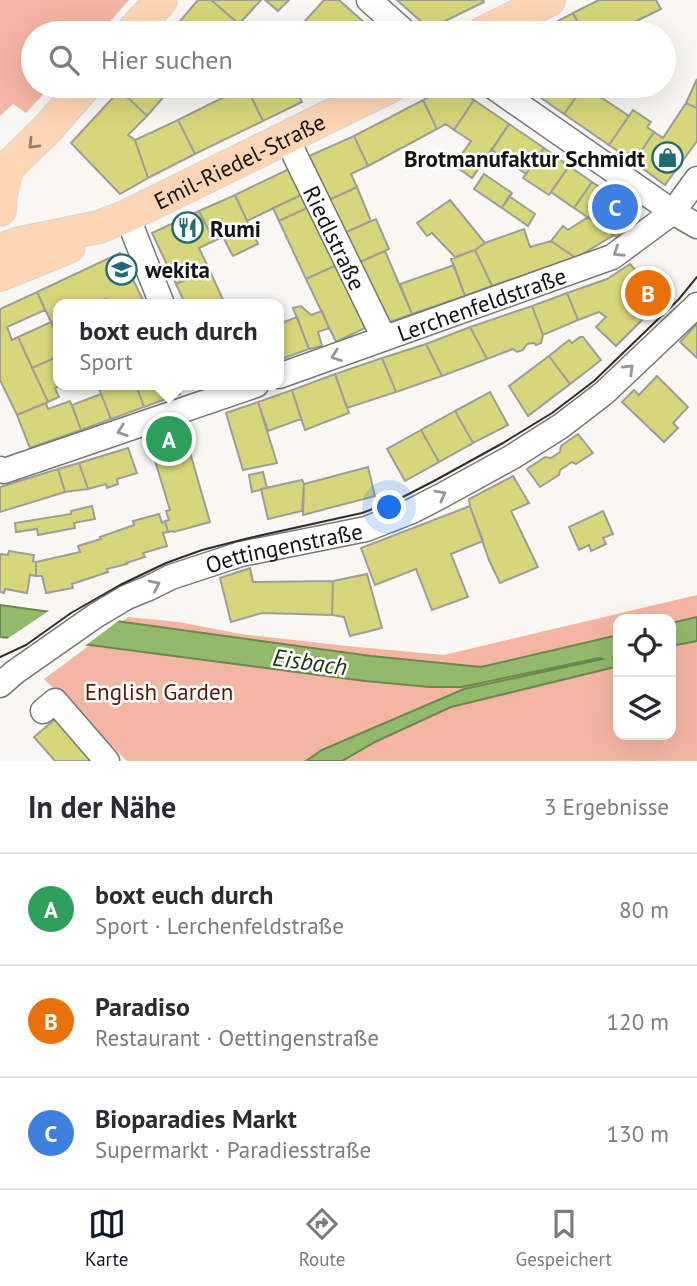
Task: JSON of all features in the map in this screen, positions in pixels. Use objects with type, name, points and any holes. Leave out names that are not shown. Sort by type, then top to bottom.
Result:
[{"type":"main road","points":[[142,21],[160,0]]},
{"type":"main road","points":[[507,21],[549,0]]},
{"type":"main road","points":[[0,210],[4,173],[74,98]]},
{"type":"main road","name":"Emil-Riedel-Straße","points":[[113,221],[366,98]]},
{"type":"main road","points":[[0,220],[8,233],[10,247],[113,221]]},
{"type":"main road","points":[[0,275],[65,249],[113,221]]},
{"type":"street","points":[[369,0],[393,21]]},
{"type":"street","points":[[509,98],[697,226]]},
{"type":"street","name":"Riedlstraße","points":[[286,137],[384,338]]},
{"type":"street","points":[[673,212],[697,179]]},
{"type":"street","name":"Lerchenfeldstraße","points":[[284,374],[612,257],[673,212]]},
{"type":"street","points":[[113,221],[159,299]]},
{"type":"street","name":"Oettingenstraße","points":[[5,672],[48,650],[127,597],[171,577],[241,554],[366,529],[412,511],[512,457],[561,426],[604,393],[697,305]]},
{"type":"street","points":[[2,470],[198,395],[227,390]]},
{"type":"street","points":[[43,711],[55,701],[107,761]]},
{"type":"green space","points":[[0,0],[129,0],[111,21],[21,21],[21,98],[40,98],[26,113],[13,104],[0,116]]},
{"type":"green space","name":"English Garden","points":[[697,595],[697,761],[127,761],[44,679],[128,617],[347,646],[444,655],[613,615],[613,740],[676,740],[676,614],[617,614]]},
{"type":"water","name":"Eisbach","points":[[0,605],[371,656],[481,667],[613,636],[613,667],[451,707],[375,742],[342,761],[306,761],[322,750],[464,689],[602,659],[462,687],[430,687],[90,645],[0,637]]},
{"type":"water","points":[[697,617],[697,641],[676,645],[676,622]]},
{"type":"pier","points":[[50,610],[121,619],[82,648],[4,641]]},
{"type":"building","points":[[198,0],[211,0],[236,21],[180,21]]},
{"type":"building","points":[[211,0],[261,0],[242,21],[236,21]]},
{"type":"building","points":[[265,0],[289,0],[278,11]]},
{"type":"building","points":[[324,0],[339,0],[363,21],[305,21]]},
{"type":"building","points":[[397,0],[484,2],[445,21],[420,21]]},
{"type":"building","points":[[599,0],[656,0],[661,9],[636,21],[577,21],[573,13]]},
{"type":"building","points":[[573,13],[577,21],[558,21]]},
{"type":"building","points":[[697,79],[697,108],[686,103]]},
{"type":"building","points":[[113,98],[128,98],[147,116],[128,135],[135,140],[148,178],[120,194],[71,143]]},
{"type":"building","points":[[128,98],[163,98],[147,116]]},
{"type":"building","points":[[222,98],[252,98],[263,121],[195,154],[178,120]]},
{"type":"building","points":[[252,98],[300,98],[302,102],[263,121]]},
{"type":"building","points":[[541,98],[575,98],[564,114]]},
{"type":"building","points":[[575,98],[602,98],[629,116],[609,145],[564,114]]},
{"type":"building","points":[[423,100],[474,100],[454,130],[446,124],[437,129]]},
{"type":"building","points":[[423,100],[437,129],[368,166],[354,136]]},
{"type":"building","points":[[474,100],[509,124],[472,178],[454,165],[471,141],[454,130]]},
{"type":"building","points":[[686,103],[697,108],[697,141],[665,185],[634,162],[654,132],[663,138]]},
{"type":"building","points":[[633,110],[651,122],[647,127],[654,132],[634,162],[609,145]]},
{"type":"building","points":[[178,120],[195,154],[148,178],[135,140]]},
{"type":"building","points":[[509,124],[544,148],[526,174],[492,150]]},
{"type":"building","points":[[354,136],[368,166],[351,174],[357,187],[329,200],[309,156]]},
{"type":"building","points":[[544,148],[569,166],[549,195],[523,178]]},
{"type":"building","points":[[569,166],[592,182],[574,208],[551,192]]},
{"type":"building","points":[[291,168],[303,194],[247,221],[235,195]]},
{"type":"building","points":[[484,174],[512,193],[502,208],[474,189]]},
{"type":"building","points":[[592,182],[635,211],[617,237],[574,208]]},
{"type":"building","points":[[357,187],[371,221],[344,233],[329,200]]},
{"type":"building","points":[[303,194],[309,207],[279,221],[273,208]]},
{"type":"building","points":[[235,195],[258,244],[233,256],[223,237],[214,241],[199,211]]},
{"type":"building","points":[[509,196],[535,214],[528,226],[502,208]]},
{"type":"building","points":[[450,200],[485,243],[475,250],[455,257],[432,233],[427,236],[417,223]]},
{"type":"building","points":[[309,207],[337,265],[306,279],[279,221]]},
{"type":"building","points":[[199,211],[214,241],[199,248],[209,269],[176,284],[152,233]]},
{"type":"building","points":[[588,217],[614,235],[576,258],[551,241],[563,226],[568,230]]},
{"type":"building","points":[[376,219],[389,249],[358,263],[344,233]]},
{"type":"building","points":[[524,229],[530,247],[551,241],[576,258],[492,286],[475,250],[485,243]]},
{"type":"building","points":[[475,250],[492,286],[465,296],[451,259]]},
{"type":"building","points":[[385,251],[412,314],[385,324],[358,263]]},
{"type":"building","points":[[120,253],[143,299],[53,299],[51,322],[37,292]]},
{"type":"building","points":[[630,264],[662,300],[616,346],[596,327],[606,317],[599,312],[578,320],[567,293],[607,279]]},
{"type":"building","points":[[337,265],[367,327],[336,342],[306,279]]},
{"type":"building","points":[[454,265],[465,296],[412,314],[400,284]]},
{"type":"building","points":[[209,269],[223,299],[183,299],[176,284]]},
{"type":"building","points":[[37,292],[45,310],[7,327],[12,340],[18,337],[48,402],[17,415],[0,380],[0,309]]},
{"type":"building","points":[[567,293],[578,320],[543,335],[532,306]]},
{"type":"building","points":[[301,306],[311,315],[322,311],[329,328],[318,332],[322,346],[309,349],[293,308]]},
{"type":"building","points":[[532,306],[543,335],[541,343],[527,344],[523,350],[517,352],[513,349],[487,359],[470,327]]},
{"type":"building","points":[[297,317],[309,349],[284,358],[284,322]]},
{"type":"building","points":[[51,322],[53,359],[32,368],[18,337]]},
{"type":"building","points":[[697,324],[697,358],[680,342]]},
{"type":"building","points":[[470,327],[487,359],[442,376],[426,344]]},
{"type":"building","points":[[583,337],[601,360],[570,384],[549,356],[569,340],[572,343]]},
{"type":"building","points":[[426,344],[442,376],[396,392],[382,358]]},
{"type":"building","points":[[549,356],[570,384],[528,416],[509,386]]},
{"type":"building","points":[[382,358],[396,392],[347,408],[335,374]]},
{"type":"building","points":[[53,359],[53,390],[56,390],[59,397],[48,402],[32,368]]},
{"type":"building","points":[[335,374],[349,413],[305,430],[292,390]]},
{"type":"building","points":[[657,376],[688,407],[673,423],[678,428],[664,442],[622,402],[634,390],[639,395]]},
{"type":"building","points":[[100,390],[138,390],[144,407],[111,419]]},
{"type":"building","points":[[138,390],[179,390],[180,394],[144,407]]},
{"type":"building","points":[[292,390],[301,419],[268,431],[258,402]]},
{"type":"building","points":[[490,392],[508,425],[473,443],[455,411]]},
{"type":"building","points":[[101,394],[111,419],[81,430],[72,405]]},
{"type":"building","points":[[70,401],[81,430],[30,448],[17,415],[46,403],[48,409]]},
{"type":"building","points":[[258,402],[277,463],[243,470],[226,413]]},
{"type":"building","points":[[455,411],[473,443],[439,462],[421,430]]},
{"type":"building","points":[[186,429],[190,441],[187,442],[210,522],[168,532],[165,521],[169,520],[166,511],[170,510],[149,441]]},
{"type":"building","points":[[421,430],[439,462],[405,481],[387,449]]},
{"type":"building","points":[[578,434],[593,453],[576,464],[572,462],[560,470],[559,475],[540,487],[527,469],[545,457],[551,458],[560,452],[561,446]]},
{"type":"building","points":[[128,448],[137,473],[117,479],[118,484],[107,488],[106,484],[88,489],[79,463]]},
{"type":"building","points":[[79,463],[88,489],[65,492],[58,469]]},
{"type":"building","points":[[368,467],[375,496],[303,515],[304,484]]},
{"type":"building","points":[[58,469],[65,492],[0,512],[0,487]]},
{"type":"building","points":[[263,472],[267,488],[252,492],[249,475]]},
{"type":"building","points":[[513,476],[529,503],[511,511],[538,567],[500,583],[489,560],[469,499]]},
{"type":"building","points":[[302,480],[302,511],[268,519],[261,489]]},
{"type":"building","points":[[92,506],[95,519],[74,523],[75,528],[38,535],[37,529],[16,532],[15,523],[71,514],[71,511]]},
{"type":"building","points":[[470,506],[483,541],[451,554],[468,597],[432,610],[416,569],[375,585],[361,548]]},
{"type":"building","points":[[603,511],[613,534],[603,538],[606,544],[591,551],[589,545],[579,550],[569,527]]},
{"type":"building","points":[[159,514],[162,523],[165,521],[168,532],[163,533],[167,546],[143,553],[145,557],[72,584],[73,588],[46,593],[42,576],[36,576],[36,562],[80,552],[78,546],[134,525],[133,521]]},
{"type":"building","points":[[9,551],[34,555],[36,576],[30,575],[27,593],[5,589],[4,593],[0,592],[0,554],[8,555]]},
{"type":"building","points":[[250,568],[253,582],[333,581],[332,615],[262,613],[231,622],[220,578]]},
{"type":"building","points":[[367,574],[382,628],[350,636],[344,617],[332,615],[333,581]]},
{"type":"building","points":[[60,715],[100,761],[55,761],[34,737]]},
{"type":"tram line","points":[[0,657],[26,645],[71,613],[120,585],[166,563],[249,538],[362,513],[399,499],[434,481],[552,413],[594,381],[679,299],[697,277]]},
{"type":"place","name":"Brotmanufaktur Schmidt","points":[[668,158]]},
{"type":"place","name":"Bioparadies Markt","points":[[615,207]]},
{"type":"place","name":"Rumi","points":[[187,228]]},
{"type":"place","name":"wekita","points":[[122,269]]},
{"type":"place","name":"Paradiso","points":[[648,293]]},
{"type":"place","name":"boxt euch durch","points":[[169,439]]}]
